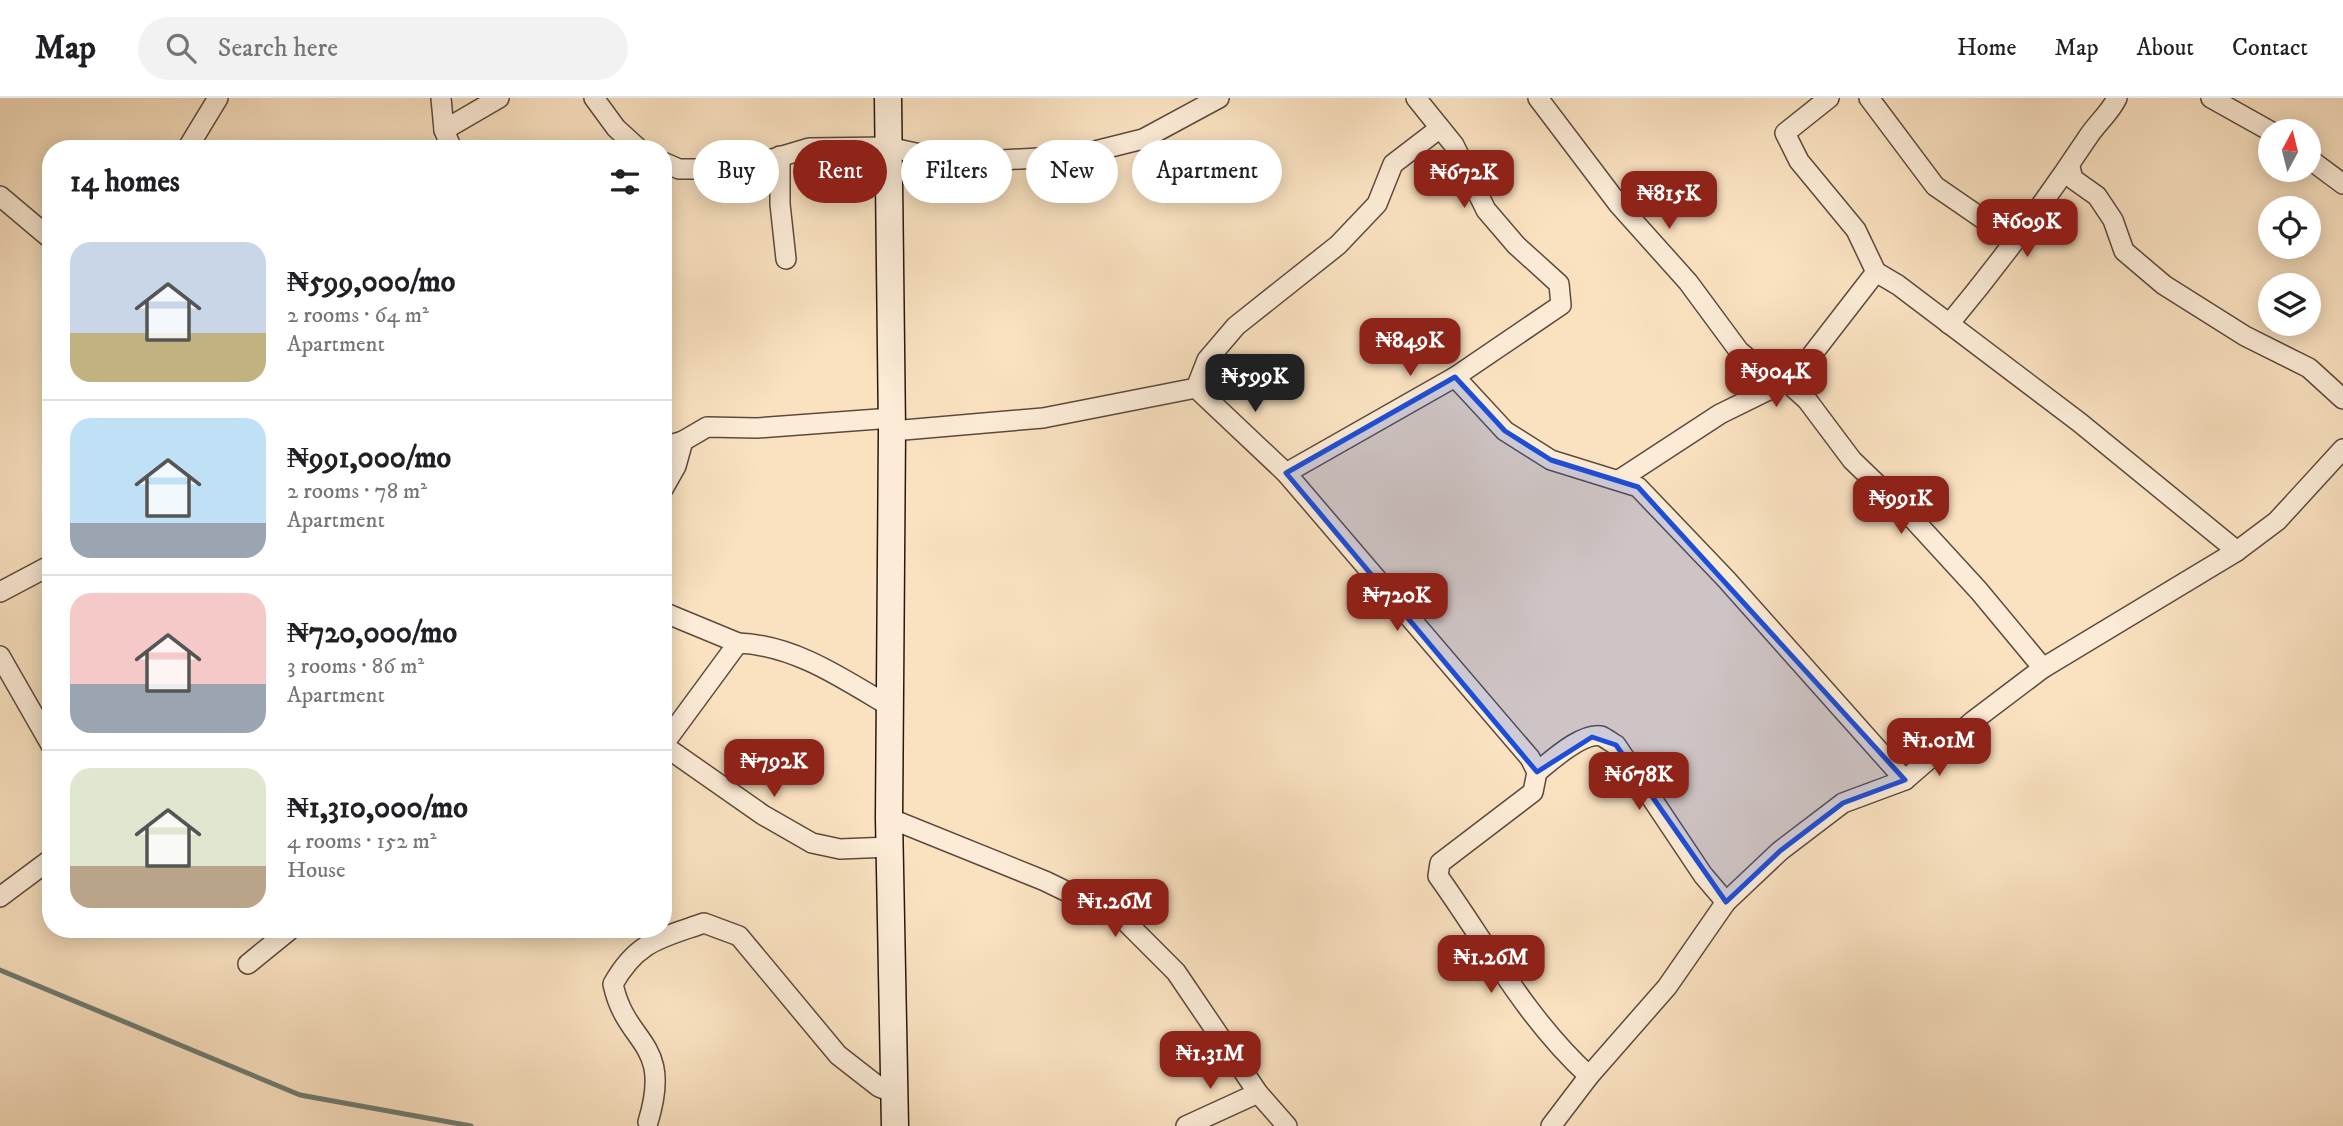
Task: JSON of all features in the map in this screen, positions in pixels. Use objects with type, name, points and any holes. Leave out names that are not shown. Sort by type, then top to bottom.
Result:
[{"type":"main road","points":[[888,98],[892,425],[889,818],[895,1126]]},
{"type":"street","points":[[192,140],[218,98]]},
{"type":"street","points":[[441,98],[444,130],[448,140]]},
{"type":"street","points":[[444,130],[499,98]]},
{"type":"street","points":[[594,98],[616,128],[629,140]]},
{"type":"street","points":[[672,166],[679,169],[725,169],[809,148],[888,147],[934,157],[1001,160],[1075,156],[1143,139],[1219,98]]},
{"type":"street","points":[[1286,473],[1455,377],[1561,305],[1559,284],[1516,245],[1486,211],[1454,145],[1416,98]]},
{"type":"street","points":[[1538,98],[1619,205],[1688,282],[1739,351],[1807,400],[1852,460],[1913,519],[1979,591],[2043,668]]},
{"type":"street","points":[[1829,98],[1785,133],[1799,161],[1856,230],[1877,272],[2099,438],[2237,551]]},
{"type":"street","points":[[1869,98],[1936,186],[2015,241]]},
{"type":"street","points":[[1949,324],[2015,241],[2117,98]]},
{"type":"street","points":[[2211,98],[2245,105],[2258,119]]},
{"type":"street","points":[[1196,387],[1207,360],[1236,326],[1338,245],[1377,204],[1393,164],[1440,128]]},
{"type":"street","points":[[780,156],[780,204],[786,258]]},
{"type":"street","points":[[2070,167],[2073,179],[2097,196],[2113,220],[2124,251],[2164,285],[2245,337],[2309,368],[2343,399]]},
{"type":"street","points":[[2321,168],[2343,184]]},
{"type":"street","points":[[0,196],[42,231]]},
{"type":"street","points":[[1619,480],[1720,414],[1782,383],[1804,365],[1877,272]]},
{"type":"street","points":[[1455,377],[1505,431],[1551,460],[1638,487],[1905,780]]},
{"type":"street","points":[[672,444],[707,427],[892,425],[1042,418],[1196,387]]},
{"type":"street","points":[[1196,387],[1286,473],[1521,747],[1537,772]]},
{"type":"street","points":[[672,473],[683,440]]},
{"type":"street","points":[[1552,1126],[1590,1076],[1667,986],[1726,902],[1780,850],[1843,803],[1905,780],[1973,721],[2043,668],[2237,551],[2277,522],[2339,459]]},
{"type":"street","points":[[0,592],[42,570]]},
{"type":"street","points":[[672,616],[738,643],[764,644],[818,664],[889,706]]},
{"type":"street","points":[[672,733],[738,643]]},
{"type":"street","points":[[0,656],[42,729]]},
{"type":"street","points":[[1590,1076],[1562,1051],[1512,989],[1438,876],[1440,863],[1533,792],[1537,772],[1573,744],[1601,736],[1616,745],[1703,875],[1726,902]]},
{"type":"street","points":[[672,751],[763,815],[812,843],[840,849],[890,847]]},
{"type":"street","points":[[889,818],[1045,881],[1124,919],[1176,972],[1258,1093],[1287,1126]]},
{"type":"street","points":[[0,897],[42,866]]},
{"type":"street","points":[[672,934],[704,923],[739,936],[838,1055],[879,1087],[894,1093]]},
{"type":"street","points":[[248,964],[276,938]]},
{"type":"street","points":[[648,1122],[656,1095],[651,1052],[616,998],[613,984],[621,968],[645,944],[662,938]]},
{"type":"street","points":[[1186,1126],[1258,1093]]},
{"type":"highlighted area","points":[[1455,377],[1505,431],[1551,460],[1638,487],[1905,780],[1843,803],[1780,851],[1726,902],[1616,745],[1592,737],[1537,772],[1286,473]]},
{"type":"waterway","points":[[0,970],[300,1095],[471,1126]]}]
